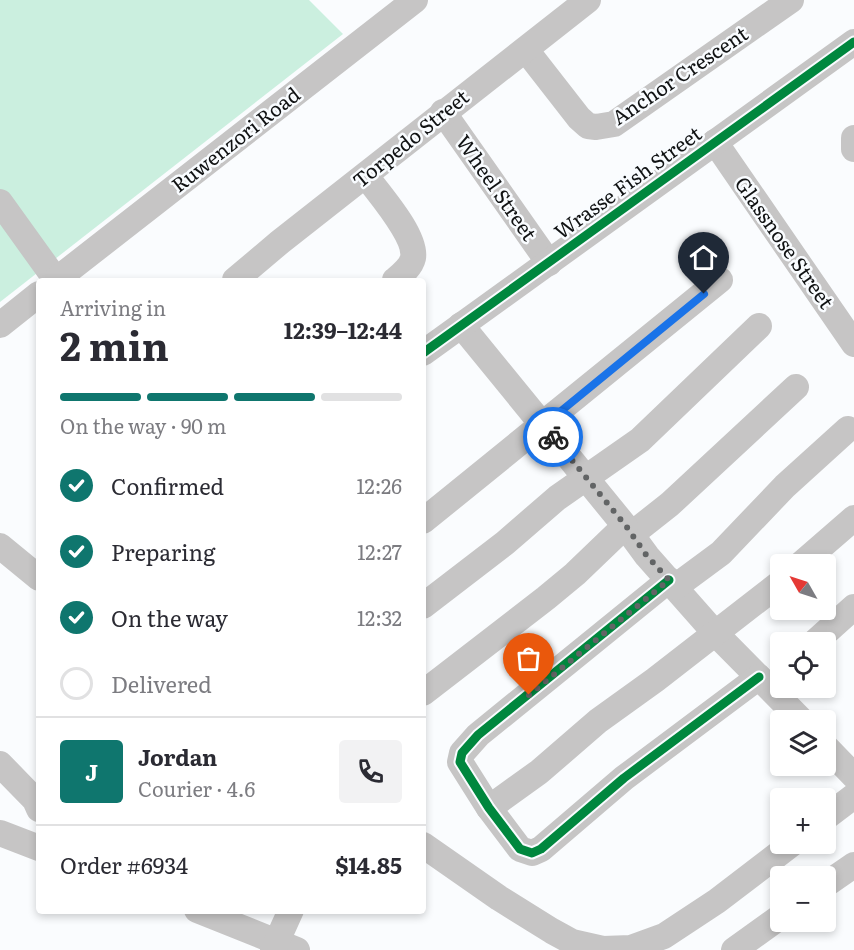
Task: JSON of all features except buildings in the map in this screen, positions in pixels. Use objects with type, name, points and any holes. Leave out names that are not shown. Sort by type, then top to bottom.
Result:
[{"type":"street","name":"Ruwenzori Road","points":[[60,278],[415,0]]},
{"type":"street","name":"Torpedo Street","points":[[237,278],[443,112],[588,0]]},
{"type":"street","name":"Anchor Crescent","points":[[526,50],[579,118],[588,126],[606,127],[614,124],[791,0]]},
{"type":"street","name":"Wrasse Fish Street","points":[[426,351],[854,42]]},
{"type":"street","name":"Wheel Street","points":[[443,112],[549,264]]},
{"type":"street","points":[[854,138],[854,149]]},
{"type":"street","name":"Glassnose Street","points":[[715,142],[854,344]]},
{"type":"street","points":[[366,176],[407,233],[411,244],[413,258],[409,266],[397,278]]},
{"type":"street","points":[[0,202],[40,278]]},
{"type":"street","points":[[426,519],[720,280]]},
{"type":"street","name":"Ruwenzori Road","points":[[0,325],[36,297]]},
{"type":"street","points":[[461,326],[629,530],[647,556],[715,633],[768,679],[793,710]]},
{"type":"street","points":[[426,604],[505,543],[557,498],[640,440],[759,326]]},
{"type":"street","points":[[426,691],[546,598],[629,530],[670,504],[796,387]]},
{"type":"street","points":[[768,679],[624,778],[541,849],[532,853],[520,849],[489,808],[460,762],[462,753],[469,744],[672,584],[721,553],[785,486],[848,429]]},
{"type":"street","points":[[813,554],[854,518]]},
{"type":"street","points":[[0,546],[36,576]]},
{"type":"street","points":[[489,808],[560,756],[598,721],[770,591]]},
{"type":"street","points":[[826,632],[854,607]]},
{"type":"street","points":[[836,757],[854,776]]},
{"type":"street","points":[[0,764],[36,802]]},
{"type":"street","points":[[836,810],[854,796]]},
{"type":"street","points":[[0,833],[36,847]]},
{"type":"street","points":[[426,847],[499,898],[572,942],[603,949],[631,948],[664,936],[708,907],[778,854]]},
{"type":"street","points":[[836,877],[854,865]]},
{"type":"street","points":[[206,914],[282,947],[290,914]]},
{"type":"street","points":[[537,921],[554,950]]},
{"type":"street","points":[[734,950],[770,924]]},
{"type":"green space","points":[[0,0],[309,0],[343,34],[0,302]]},
{"type":"cycle path","points":[[426,351],[854,42]]},
{"type":"cycle path","points":[[669,580],[478,735],[462,753],[460,762],[489,808],[520,849],[532,853],[541,849],[624,778],[759,677]]},
{"type":"way so far","points":[[529,695],[669,580],[647,556],[626,526],[553,437]]},
{"type":"route","points":[[553,437],[544,425],[704,294]]}]
